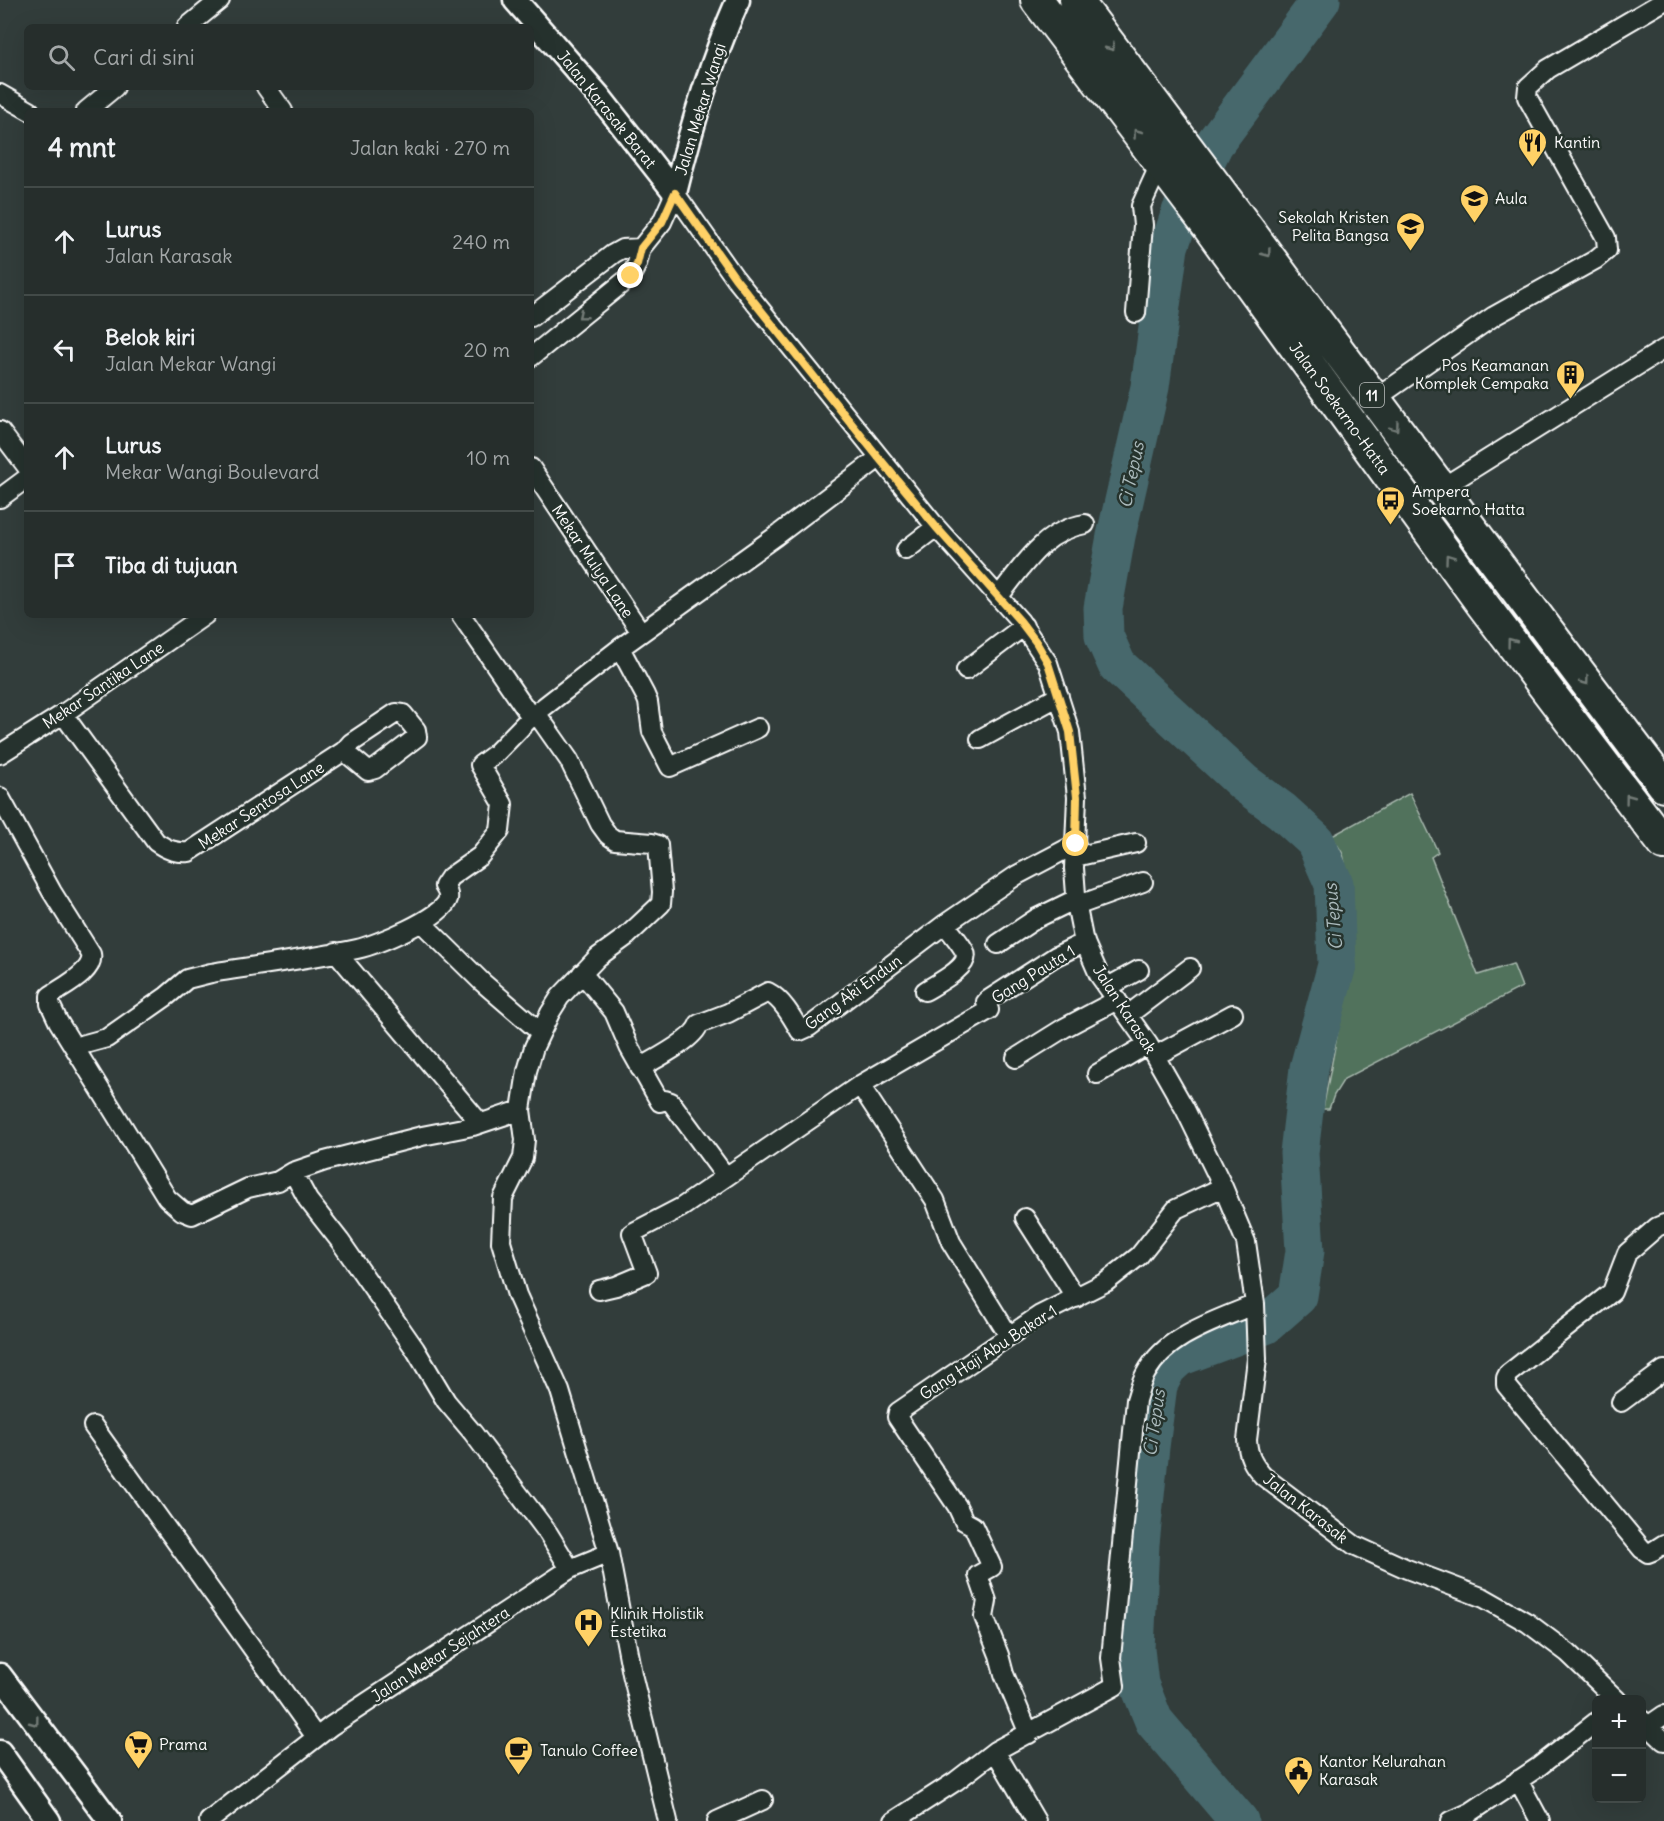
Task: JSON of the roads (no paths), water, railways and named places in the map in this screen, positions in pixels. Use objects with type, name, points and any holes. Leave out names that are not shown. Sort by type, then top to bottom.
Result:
[{"type":"highway","name":"Jalan Soekarno-Hatta","points":[[1037,0],[1166,172],[1220,216],[1375,399],[1440,489],[1662,779]]},
{"type":"highway","name":"Jalan Soekarno-Hatta","points":[[1076,0],[1197,160],[1220,216],[1484,605],[1664,844]]},
{"type":"highway","points":[[1484,605],[1512,584]]},
{"type":"street","points":[[191,24],[220,0]]},
{"type":"street","name":"Jalan Karasak Barat","points":[[515,0],[599,96],[675,193]]},
{"type":"street","name":"Jalan Mekar Wangi","points":[[534,355],[631,276],[641,248],[662,222],[675,193],[687,142],[738,0]]},
{"type":"street","points":[[1375,399],[1494,316],[1595,260],[1607,250],[1606,238],[1527,97],[1528,87],[1548,69],[1659,5]]},
{"type":"street","points":[[90,108],[111,90]]},
{"type":"street","points":[[267,90],[275,108]]},
{"type":"street","points":[[0,94],[25,108]]},
{"type":"street","points":[[1136,313],[1143,225],[1141,206],[1166,172]]},
{"type":"street","name":"Jalan Karasak","points":[[675,193],[735,278],[936,527],[1024,626],[1048,663],[1070,732],[1077,797],[1076,903],[1085,942],[1099,975],[1152,1050],[1185,1109],[1223,1187],[1246,1242],[1256,1309],[1257,1359],[1247,1440],[1251,1460],[1263,1476],[1354,1545],[1407,1569],[1484,1598],[1528,1623],[1568,1653],[1612,1695]]},
{"type":"street","points":[[534,315],[622,249],[641,248]]},
{"type":"street","points":[[596,268],[612,291]]},
{"type":"street","points":[[1440,489],[1662,354]]},
{"type":"street","points":[[0,431],[24,463]]},
{"type":"street","points":[[77,1053],[107,1038],[167,996],[187,979],[211,973],[341,958],[422,923],[440,910],[448,901],[448,894],[444,886],[450,877],[480,856],[500,831],[503,804],[480,765],[495,754],[534,715],[620,648],[776,536],[879,458]]},
{"type":"street","name":"Mekar Mulya Lane","points":[[534,472],[636,625]]},
{"type":"street","points":[[0,498],[24,480]]},
{"type":"street","points":[[992,589],[1059,531],[1085,524]]},
{"type":"street","points":[[906,550],[936,527]]},
{"type":"street","name":"Mekar Santika Lane","points":[[0,754],[63,714],[201,618]]},
{"type":"street","points":[[463,618],[569,760],[600,824],[608,835],[615,840],[658,845],[661,904],[582,973],[560,997],[540,1032],[529,1060],[521,1110],[525,1140],[523,1158],[503,1198],[501,1242],[517,1295],[560,1391],[609,1553],[632,1674],[668,1821]]},
{"type":"street","points":[[966,670],[1024,626]]},
{"type":"street","points":[[620,648],[648,702],[652,732],[670,767],[758,728]]},
{"type":"street","points":[[980,739],[1059,696]]},
{"type":"street","name":"Mekar Sentosa Lane","points":[[63,714],[156,842],[180,853],[189,852],[344,750]]},
{"type":"street","points":[[0,797],[52,892],[91,954],[92,959],[84,971],[68,985],[50,996],[50,1004],[77,1053],[167,1198],[182,1211],[192,1215],[248,1188],[278,1180],[325,1161],[480,1123],[521,1110]]},
{"type":"street","name":"Gang Aki Endun","points":[[640,1068],[686,1039],[698,1028],[699,1024],[728,1013],[768,992],[785,1006],[800,1031],[809,1027],[945,924],[1017,875],[1075,851],[1136,843]]},
{"type":"street","points":[[998,944],[1037,918],[1143,882]]},
{"type":"street","points":[[422,923],[482,982],[540,1032]]},
{"type":"street","points":[[925,991],[960,968],[966,959],[965,953],[945,924]]},
{"type":"street","name":"Gang Pauta 1","points":[[860,1085],[989,1010],[986,1002],[988,1000],[1056,956],[1085,942]]},
{"type":"street","points":[[341,958],[480,1123]]},
{"type":"street","points":[[1016,1058],[1064,1028],[1190,968]]},
{"type":"street","points":[[1118,1001],[1139,970]]},
{"type":"street","points":[[582,973],[614,1012],[640,1068],[660,1102],[665,1100],[671,1102],[726,1178]]},
{"type":"street","points":[[1097,1074],[1233,1014]]},
{"type":"street","points":[[599,1290],[616,1286],[647,1273],[632,1233],[682,1207],[860,1085],[935,1200],[951,1242],[1009,1336]]},
{"type":"street","points":[[293,1172],[308,1200],[340,1241],[415,1349],[446,1401],[548,1533],[570,1569]]},
{"type":"street","name":"Gang Haji Abu Bakar 1","points":[[1029,1734],[984,1617],[987,1601],[978,1575],[992,1567],[973,1526],[964,1521],[957,1506],[897,1417],[898,1412],[1040,1315],[1106,1282],[1139,1256],[1176,1209],[1223,1187]]},
{"type":"street","points":[[1025,1218],[1076,1298]]},
{"type":"street","points":[[1664,1224],[1627,1253],[1612,1292],[1508,1374],[1506,1385],[1642,1549],[1648,1552],[1653,1551],[1664,1544]]},
{"type":"street","points":[[902,1819],[995,1751],[1115,1686],[1111,1658],[1136,1400],[1146,1373],[1161,1352],[1184,1335],[1256,1309]]},
{"type":"street","points":[[1621,1402],[1664,1370]]},
{"type":"street","points":[[93,1426],[316,1737]]},
{"type":"street","name":"Jalan Mekar Sejahtera","points":[[209,1821],[316,1737],[570,1569],[609,1553]]},
{"type":"street","points":[[0,1675],[110,1821]]},
{"type":"street","points":[[1646,1723],[1664,1715]]},
{"type":"street","points":[[1646,1724],[1664,1741]]},
{"type":"street","points":[[1450,1821],[1471,1812],[1538,1768],[1592,1725]]},
{"type":"street","points":[[995,1751],[1036,1821]]},
{"type":"street","points":[[0,1752],[49,1821]]},
{"type":"street","points":[[1518,1780],[1540,1821]]},
{"type":"street","points":[[717,1821],[763,1800]]},
{"type":"waterway","name":"Ci Tepus","points":[[1239,1821],[1154,1721],[1139,1684],[1135,1649],[1140,1544],[1158,1385],[1167,1368],[1179,1357],[1265,1325],[1298,1296],[1305,1251],[1299,1153],[1309,1068],[1337,965],[1334,884],[1315,841],[1282,811],[1244,783],[1117,665],[1104,636],[1103,608],[1116,536],[1150,387],[1169,247],[1181,212],[1214,144],[1321,0]]},
{"type":"place","name":"Kantin","points":[[1533,168]]},
{"type":"place","name":"Aula","points":[[1474,224]]},
{"type":"place","name":"Sekolah Kristen Pelita Bangsa","points":[[1410,252]]},
{"type":"place","name":"Pos Keamanan Komplek Cempaka","points":[[1570,400]]},
{"type":"place","name":"Ampera Soekarno Hatta","points":[[1391,526]]},
{"type":"place","name":"Klinik Holistik Estetika","points":[[589,1648]]},
{"type":"place","name":"Prama","points":[[138,1770]]},
{"type":"place","name":"Tanulo Coffee","points":[[519,1776]]},
{"type":"place","name":"Kantor Kelurahan Karasak","points":[[1298,1796]]}]
